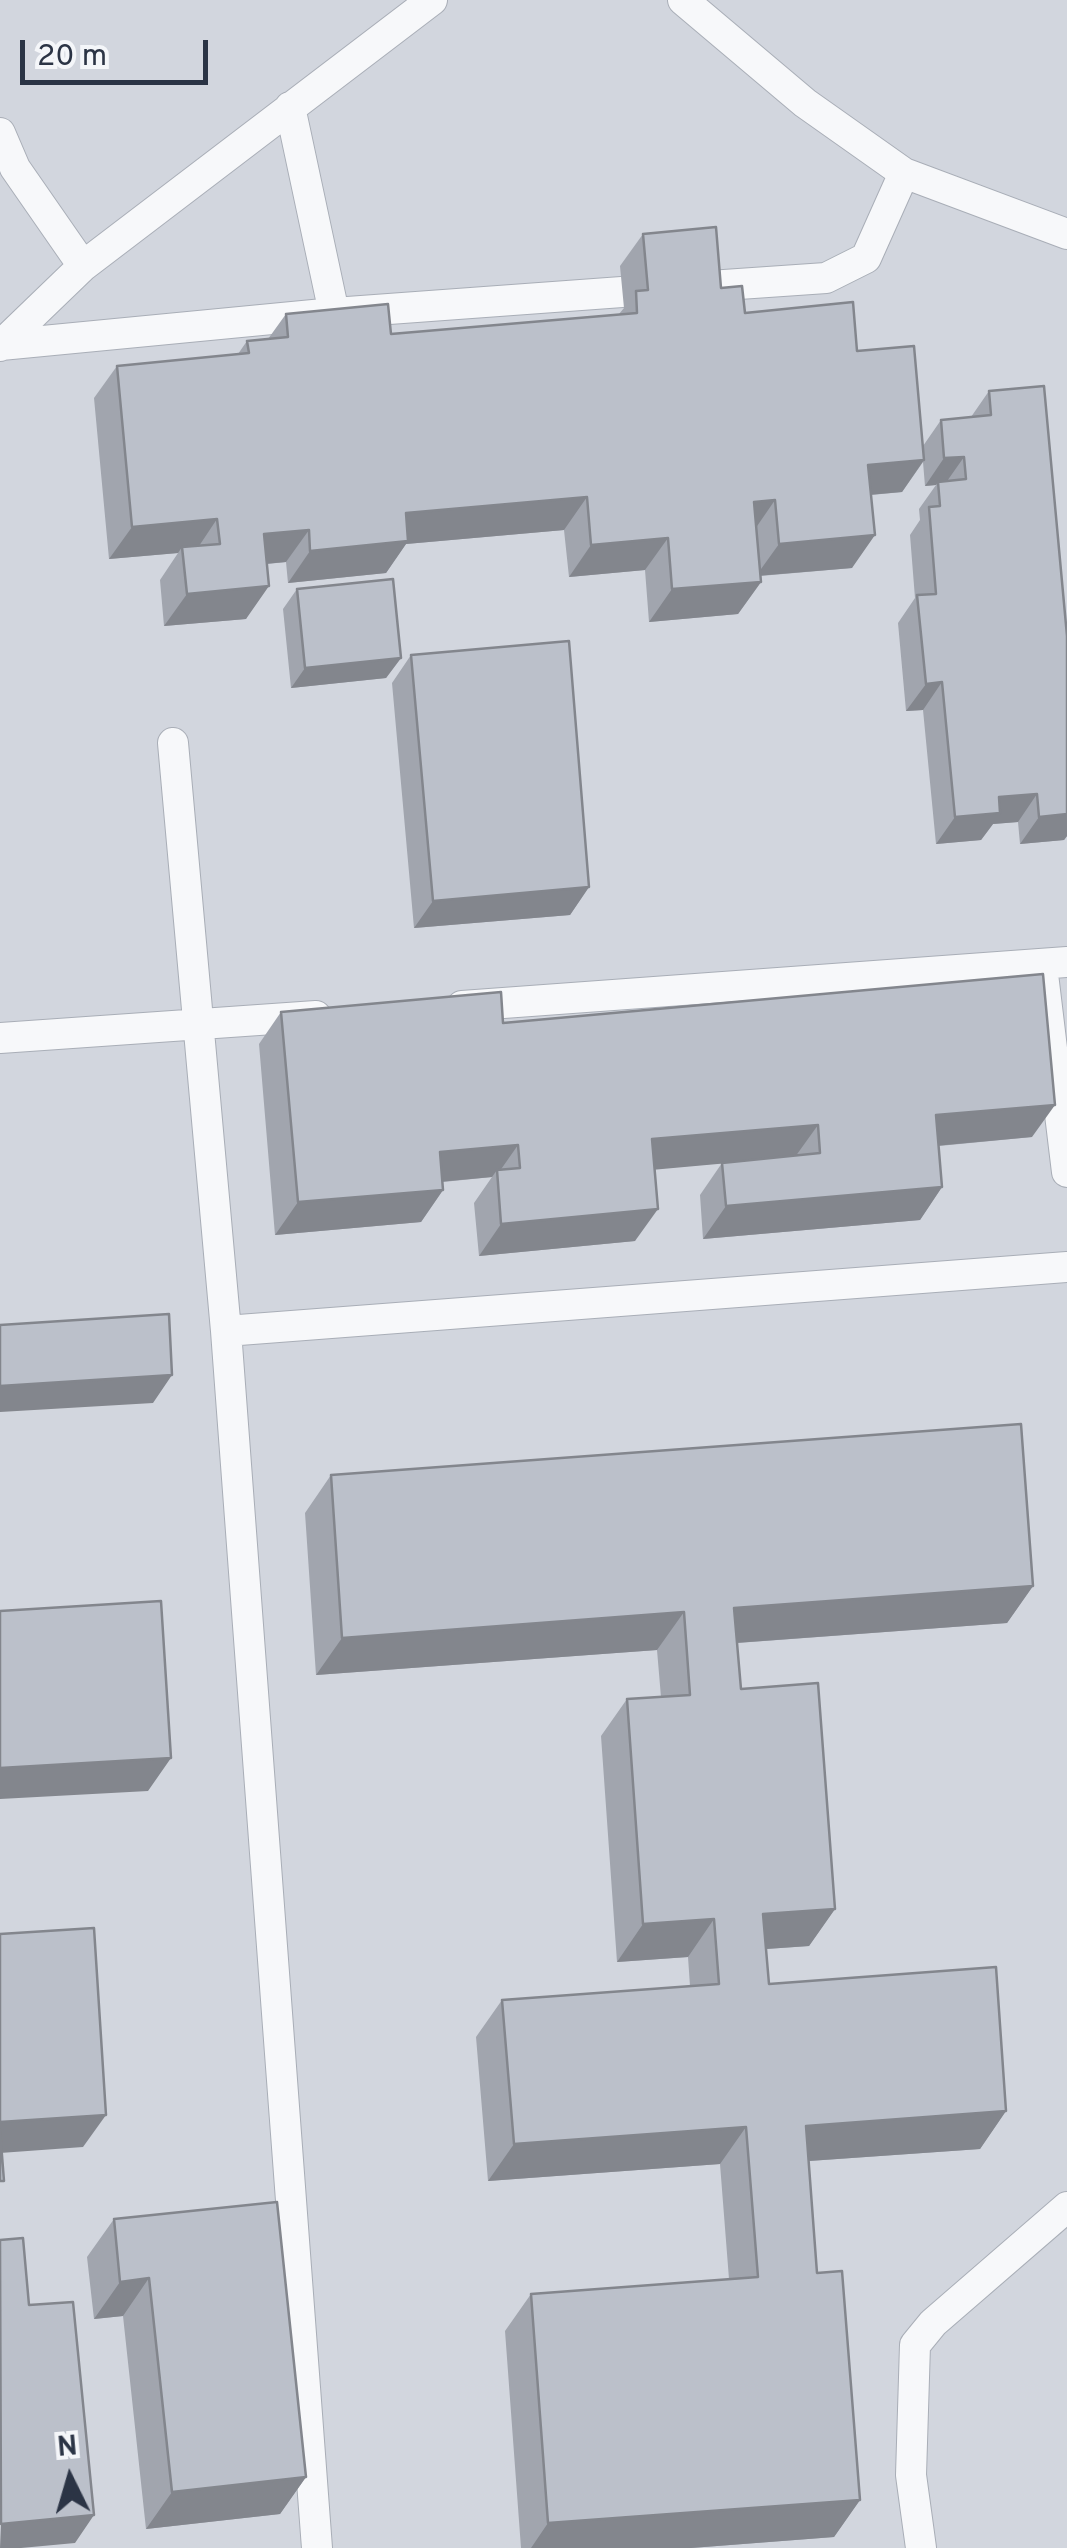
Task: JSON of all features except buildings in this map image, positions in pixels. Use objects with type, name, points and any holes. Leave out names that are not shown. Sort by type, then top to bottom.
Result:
[{"type":"lane","points":[[1,346],[82,266],[432,0]]},
{"type":"lane","points":[[684,0],[806,103],[904,173],[1067,234]]},
{"type":"lane","points":[[290,108],[334,313]]},
{"type":"lane","points":[[0,133],[15,168],[82,266]]},
{"type":"lane","points":[[695,288],[826,278],[866,258],[904,173]]},
{"type":"lane","points":[[1,346],[334,313],[622,292]]},
{"type":"lane","points":[[173,743],[226,1331],[318,2548]]},
{"type":"lane","points":[[439,1007],[1054,964],[1067,1172]]},
{"type":"lane","points":[[0,1038],[339,1014]]},
{"type":"lane","points":[[226,1331],[1067,1267]]},
{"type":"lane","points":[[921,2548],[911,2475],[916,2345],[933,2323],[1067,2207]]},
{"type":"shaded area","points":[[0,0],[1067,0],[1067,2548],[0,2548]]}]
